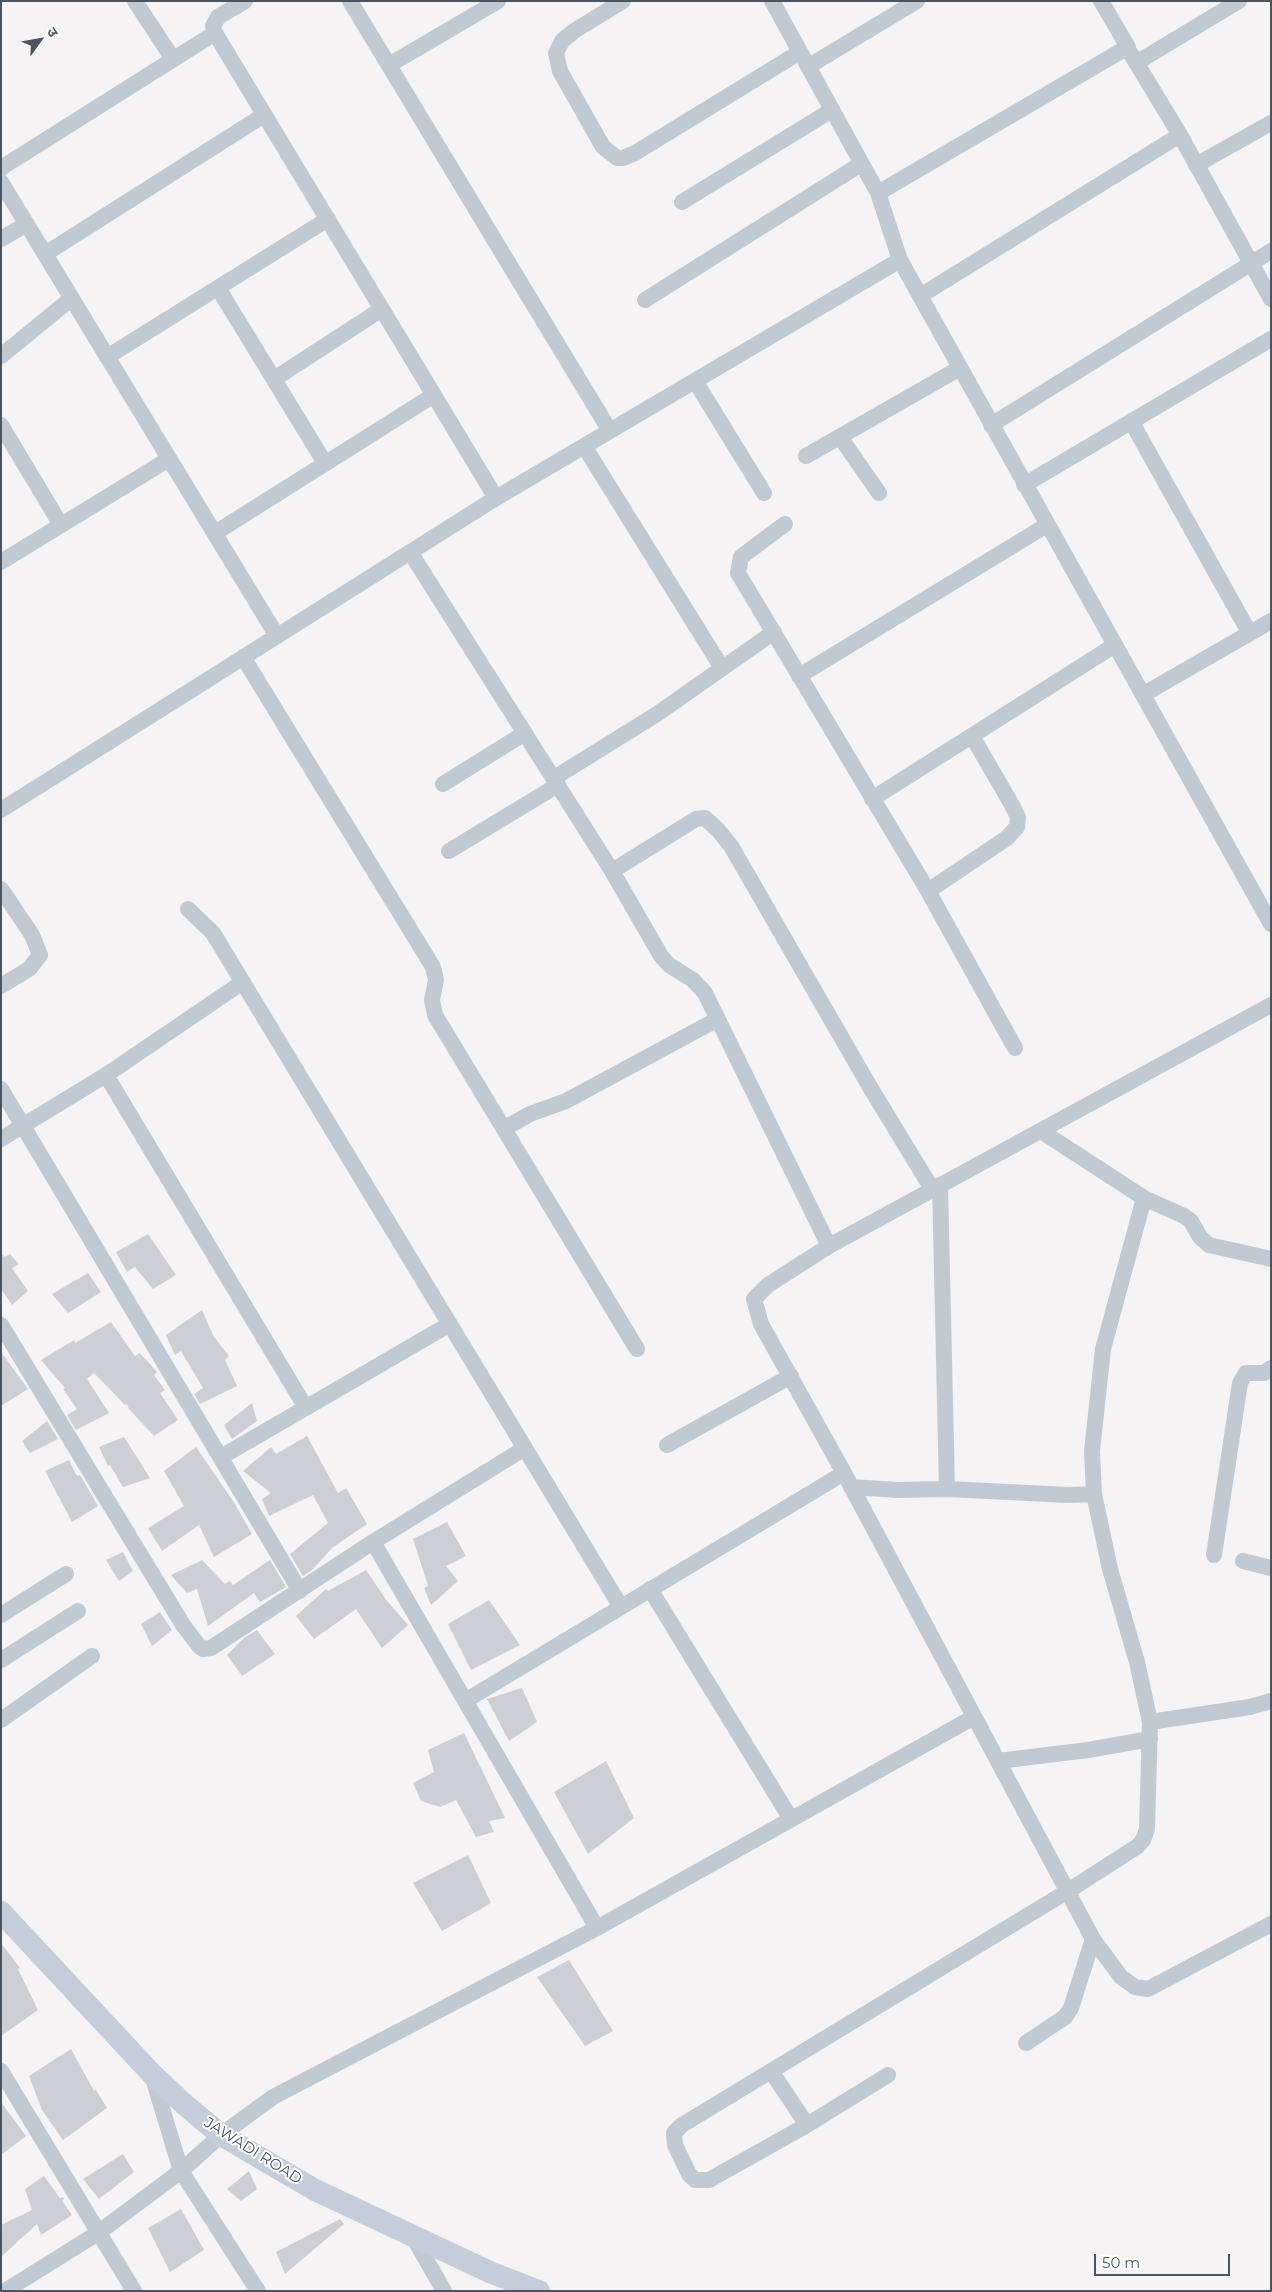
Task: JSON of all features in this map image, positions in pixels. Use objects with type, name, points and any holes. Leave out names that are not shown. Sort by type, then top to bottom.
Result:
[{"type":"street","points":[[134,1],[173,59]]},
{"type":"street","points":[[350,1],[610,431]]},
{"type":"street","points":[[389,65],[498,1]]},
{"type":"street","points":[[624,1],[574,31],[562,41],[556,53],[560,71],[603,147],[617,158],[623,158],[635,153],[805,59],[917,1]]},
{"type":"street","points":[[772,1],[878,193],[900,260],[1271,924]]},
{"type":"street","points":[[1136,63],[1239,1]]},
{"type":"street","points":[[241,2],[218,17],[213,26],[215,33],[496,498]]},
{"type":"street","points":[[1104,2],[1136,63],[1180,135],[1271,299]]},
{"type":"street","points":[[1,168],[215,33]]},
{"type":"street","points":[[878,193],[1128,47]]},
{"type":"street","points":[[682,202],[832,110]]},
{"type":"street","points":[[45,254],[264,115]]},
{"type":"street","points":[[1196,165],[1271,123]]},
{"type":"street","points":[[920,296],[1180,135]]},
{"type":"street","points":[[644,300],[861,164]]},
{"type":"street","points":[[1,182],[277,636]]},
{"type":"street","points":[[107,357],[328,220]]},
{"type":"street","points":[[1,239],[26,224]]},
{"type":"street","points":[[991,425],[1271,251]]},
{"type":"street","points":[[1,810],[496,498],[900,260]]},
{"type":"street","points":[[218,288],[325,463]]},
{"type":"street","points":[[1,356],[72,298]]},
{"type":"street","points":[[274,379],[382,308]]},
{"type":"street","points":[[1024,484],[1271,339]]},
{"type":"street","points":[[806,456],[960,368]]},
{"type":"street","points":[[695,381],[764,493]]},
{"type":"street","points":[[215,533],[434,395]]},
{"type":"street","points":[[1131,421],[1249,632]]},
{"type":"street","points":[[1,424],[61,525]]},
{"type":"street","points":[[840,436],[879,493]]},
{"type":"street","points":[[584,446],[722,668]]},
{"type":"street","points":[[1,562],[169,459]]},
{"type":"street","points":[[785,524],[752,547],[742,557],[738,564],[738,573],[928,891],[1015,1048]]},
{"type":"street","points":[[800,676],[1047,525]]},
{"type":"street","points":[[410,552],[612,871],[661,956],[669,965],[701,988],[829,1246]]},
{"type":"street","points":[[1144,694],[1271,621]]},
{"type":"street","points":[[449,851],[657,714],[774,632]]},
{"type":"street","points":[[872,799],[1115,646]]},
{"type":"street","points":[[242,657],[432,966],[436,980],[432,1000],[435,1015],[637,1349]]},
{"type":"street","points":[[443,784],[525,733]]},
{"type":"street","points":[[928,891],[1007,838],[1017,827],[1018,817],[972,736]]},
{"type":"street","points":[[612,871],[696,819],[705,818],[711,821],[731,846],[870,1087],[936,1187],[947,1489]]},
{"type":"street","points":[[1,889],[38,945],[40,954],[29,969],[1,986]]},
{"type":"street","points":[[188,909],[213,933],[621,1607]]},
{"type":"street","points":[[1,1139],[106,1075],[243,982]]},
{"type":"street","points":[[1271,1005],[829,1246],[768,1285],[754,1299],[755,1309],[761,1324],[848,1480],[1093,1940],[1121,1977],[1135,1987],[1148,1990],[1271,1924]]},
{"type":"street","points":[[504,1128],[530,1114],[566,1101],[718,1019]]},
{"type":"street","points":[[106,1075],[306,1408]]},
{"type":"street","points":[[1,1089],[300,1591]]},
{"type":"street","points":[[1041,1132],[1144,1198],[1184,1216],[1191,1221],[1200,1237],[1209,1245],[1271,1259]]},
{"type":"street","points":[[888,2075],[807,2125],[709,2180],[696,2180],[689,2174],[675,2145],[674,2133],[682,2125],[1068,1891],[1138,1846],[1143,1840],[1147,1829],[1150,1722],[1137,1662],[1110,1569],[1094,1494],[1092,1451],[1102,1349],[1144,1198]]},
{"type":"street","points":[[221,1457],[450,1324]]},
{"type":"street","points":[[1,1325],[183,1626],[199,1646],[203,1648],[212,1648],[373,1542],[525,1448]]},
{"type":"street","points":[[1214,1554],[1240,1383],[1246,1373],[1264,1372],[1271,1368]]},
{"type":"street","points":[[668,1445],[791,1376]]},
{"type":"street","points":[[465,1700],[650,1589],[848,1480],[898,1490],[947,1489],[1069,1495],[1094,1494]]},
{"type":"street","points":[[373,1542],[597,1928]]},
{"type":"street","points":[[1243,1562],[1271,1568]]},
{"type":"street","points":[[1,1615],[66,1574]]},
{"type":"street","points":[[650,1589],[791,1819]]},
{"type":"street","points":[[1,1660],[78,1611]]},
{"type":"street","points":[[1,1720],[92,1656]]},
{"type":"street","points":[[1150,1722],[1250,1707],[1271,1701]]},
{"type":"street","points":[[5,2291],[98,2233],[181,2171],[222,2135],[267,2102],[597,1928],[974,1717]]},
{"type":"street","points":[[998,1761],[1088,1750],[1150,1739]]},
{"type":"street","name":"JAWADI ROAD","points":[[2,1914],[152,2074],[184,2104],[222,2135],[314,2190],[492,2273],[540,2291]]},
{"type":"street","points":[[1026,2043],[1065,2017],[1071,2008],[1093,1940]]},
{"type":"street","points":[[1,2071],[134,2291]]},
{"type":"street","points":[[771,2071],[807,2125]]},
{"type":"street","points":[[152,2074],[181,2171],[258,2291]]},
{"type":"street","points":[[412,2236],[444,2291]]},
{"type":"building","points":[[148,1234],[176,1275],[153,1289],[135,1267],[127,1272],[116,1252]]},
{"type":"building","points":[[1,1252],[4,1257],[10,1254],[19,1264],[12,1268],[28,1291],[12,1305],[1,1289]]},
{"type":"building","points":[[88,1273],[101,1292],[68,1313],[52,1294]]},
{"type":"building","points":[[202,1310],[214,1337],[229,1356],[225,1360],[237,1386],[200,1404],[194,1394],[203,1388],[181,1351],[175,1355],[166,1335]]},
{"type":"building","points":[[111,1322],[135,1356],[140,1353],[157,1372],[154,1375],[165,1390],[160,1393],[178,1420],[154,1436],[129,1409],[127,1404],[125,1405],[94,1373],[87,1379],[109,1413],[76,1430],[67,1415],[77,1409],[63,1389],[65,1388],[41,1360],[74,1340],[75,1343]]},
{"type":"building","points":[[1,1352],[28,1389],[1,1406]]},
{"type":"building","points":[[252,1403],[257,1421],[232,1439],[224,1425]]},
{"type":"building","points":[[47,1421],[58,1439],[30,1453],[22,1441]]},
{"type":"building","points":[[307,1436],[338,1493],[346,1488],[367,1524],[332,1548],[313,1569],[303,1576],[290,1554],[328,1523],[313,1495],[269,1516],[262,1499],[271,1493],[243,1471],[271,1447],[276,1454]]},
{"type":"building","points":[[124,1437],[150,1478],[123,1487],[110,1465],[108,1466],[99,1447]]},
{"type":"building","points":[[196,1447],[235,1504],[252,1534],[214,1557],[199,1525],[162,1551],[148,1528],[184,1506],[164,1471]]},
{"type":"building","points":[[69,1460],[77,1476],[80,1475],[98,1506],[72,1522],[45,1471]]},
{"type":"building","points":[[447,1522],[466,1556],[446,1566],[458,1581],[431,1605],[424,1588],[428,1586],[413,1539]]},
{"type":"building","points":[[123,1552],[133,1571],[119,1581],[106,1560]]},
{"type":"building","points":[[202,1560],[225,1584],[230,1581],[233,1585],[270,1560],[286,1587],[260,1602],[254,1593],[208,1626],[197,1589],[187,1593],[171,1575]]},
{"type":"building","points":[[366,1570],[387,1601],[408,1625],[382,1648],[356,1609],[314,1639],[296,1616],[326,1589],[328,1591]]},
{"type":"building","points":[[489,1600],[520,1645],[471,1670],[448,1624]]},
{"type":"building","points":[[160,1612],[172,1630],[152,1646],[141,1624]]},
{"type":"building","points":[[257,1630],[275,1654],[242,1676],[227,1655],[244,1638]]},
{"type":"building","points":[[522,1688],[537,1722],[509,1741],[487,1699]]},
{"type":"building","points":[[464,1733],[505,1818],[489,1821],[494,1832],[476,1837],[456,1800],[440,1807],[421,1801],[413,1783],[434,1772],[428,1750]]},
{"type":"building","points":[[606,1761],[634,1818],[588,1854],[554,1792]]},
{"type":"building","points":[[468,1855],[491,1903],[442,1931],[413,1883]]},
{"type":"building","points":[[1,1943],[20,1968],[18,1969],[38,2010],[1,2036]]},
{"type":"building","points":[[569,1960],[613,2031],[585,2046],[537,1977]]},
{"type":"building","points":[[71,2049],[94,2091],[96,2090],[107,2108],[63,2140],[42,2110],[29,2076]]},
{"type":"building","points":[[1,2102],[26,2136],[1,2155]]},
{"type":"building","points":[[123,2154],[134,2172],[99,2199],[83,2179]]},
{"type":"building","points":[[249,2171],[257,2189],[241,2201],[227,2189]]},
{"type":"building","points":[[44,2176],[60,2198],[63,2197],[62,2201],[72,2215],[41,2235],[37,2224],[1,2257],[1,2225],[32,2210],[25,2189]]},
{"type":"building","points":[[181,2209],[204,2250],[170,2272],[148,2228]]},
{"type":"building","points":[[340,2219],[344,2224],[285,2274],[276,2252]]}]
